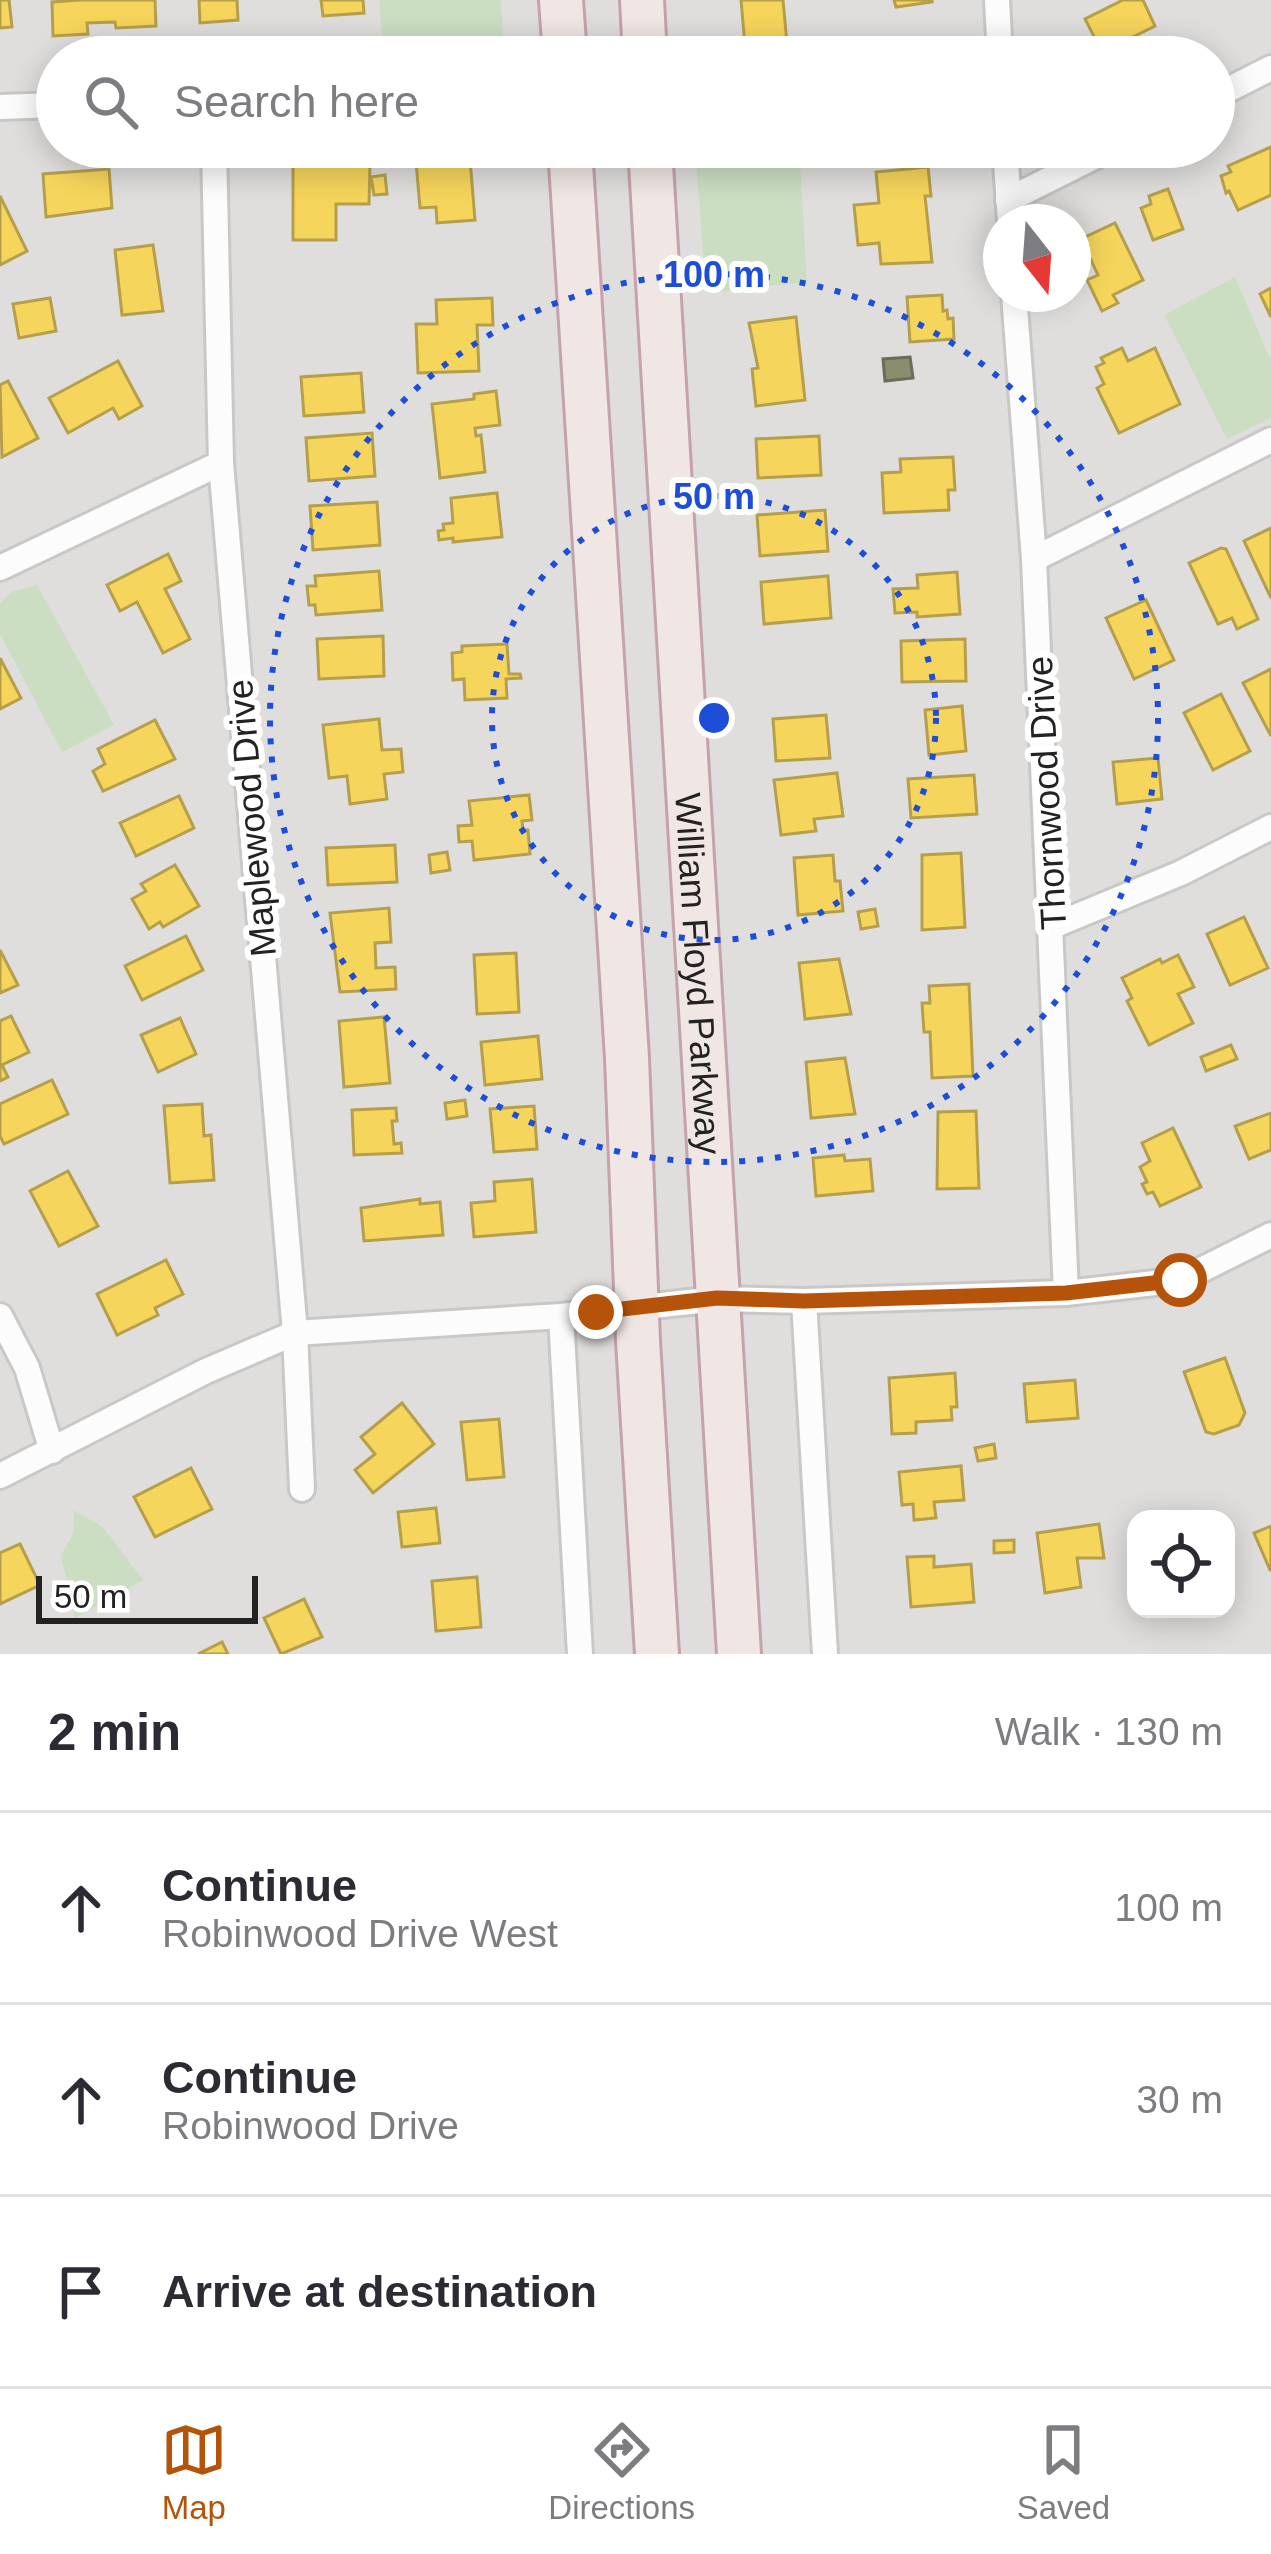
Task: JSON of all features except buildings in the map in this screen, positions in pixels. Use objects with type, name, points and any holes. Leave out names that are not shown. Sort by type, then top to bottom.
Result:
[{"type":"highway","points":[[561,0],[564,36]]},
{"type":"highway","points":[[642,0],[644,36]]},
{"type":"highway","name":"William Floyd Parkway","points":[[571,168],[627,1058],[657,1654]]},
{"type":"highway","name":"William Floyd Parkway","points":[[651,168],[739,1654]]},
{"type":"street","points":[[997,0],[999,36]]},
{"type":"street","points":[[1235,86],[1271,68]]},
{"type":"street","points":[[0,107],[36,106]]},
{"type":"street","name":"Maplewood Drive","points":[[214,168],[221,463],[295,1333],[302,1489]]},
{"type":"street","points":[[1006,168],[1009,204]]},
{"type":"street","points":[[1020,204],[1080,168]]},
{"type":"street","name":"Thornwood Drive","points":[[1015,312],[1053,926],[1066,1293]]},
{"type":"street","points":[[1034,559],[1271,440]]},
{"type":"street","points":[[0,568],[221,463]]},
{"type":"street","points":[[1053,926],[1181,873],[1271,827]]},
{"type":"street","points":[[0,1476],[206,1371],[295,1333],[561,1316],[717,1298],[804,1301],[1066,1293],[1180,1280],[1271,1235]]},
{"type":"street","points":[[804,1301],[825,1654]]},
{"type":"street","points":[[0,1316],[26,1368],[52,1451]]},
{"type":"street","points":[[561,1316],[580,1654]]},
{"type":"shaded area","points":[[0,0],[1271,0],[1271,1654],[0,1654]]},
{"type":"green space","points":[[379,0],[501,0],[503,36],[382,36]]},
{"type":"green space","points":[[697,168],[800,168],[807,282],[706,293]]},
{"type":"green space","points":[[1235,277],[1271,361],[1271,418],[1227,439],[1164,315]]},
{"type":"green space","points":[[37,585],[114,725],[62,752],[0,634],[0,604],[11,592]]},
{"type":"green space","points":[[73,1510],[103,1527],[143,1580],[75,1618],[61,1555],[74,1532]]},
{"type":"route","points":[[596,1312],[717,1298],[804,1301],[1066,1293],[1180,1280]]}]
